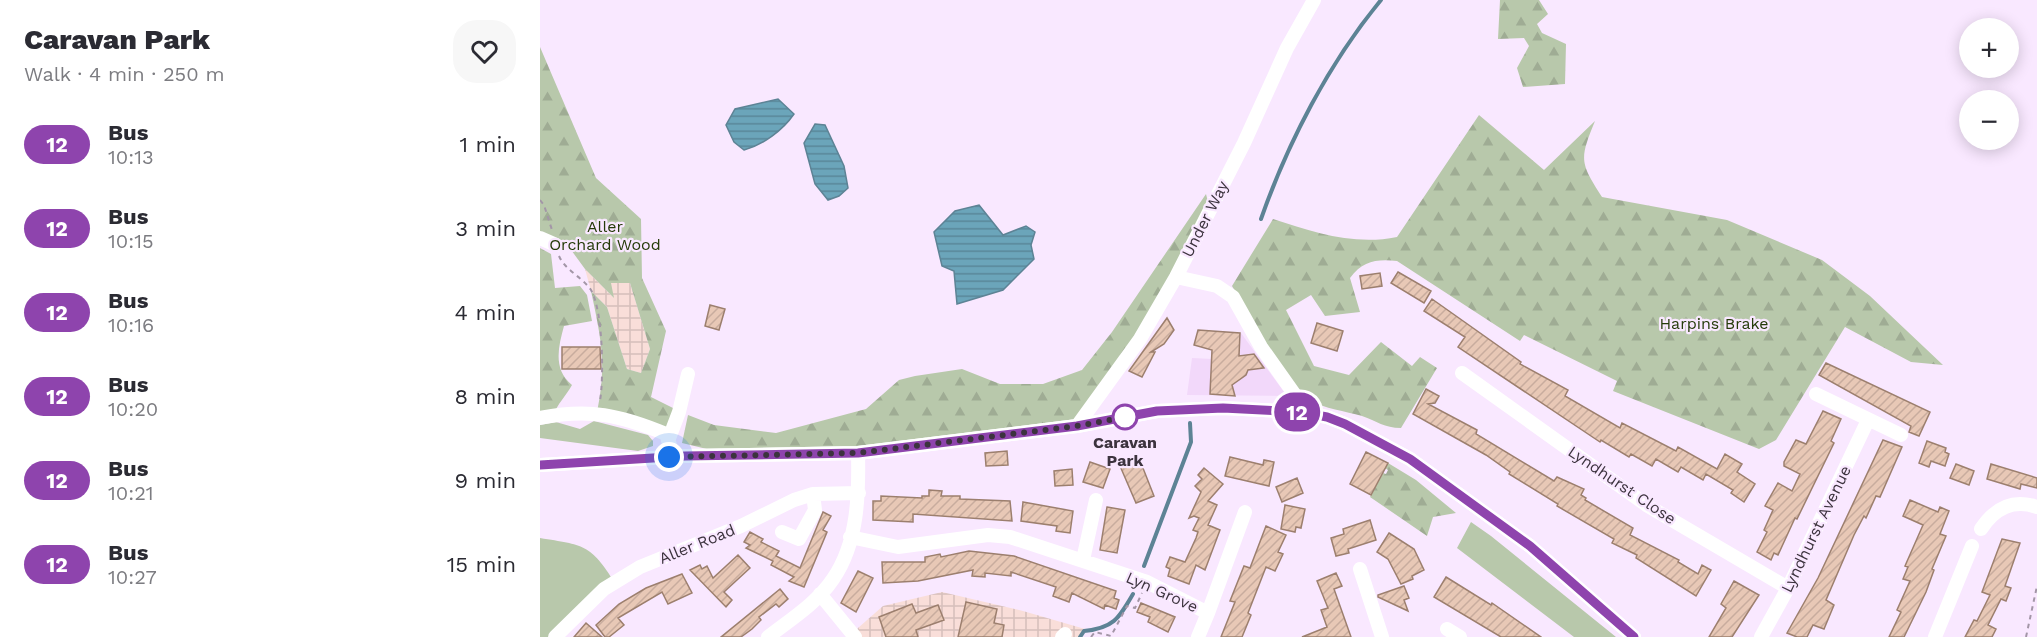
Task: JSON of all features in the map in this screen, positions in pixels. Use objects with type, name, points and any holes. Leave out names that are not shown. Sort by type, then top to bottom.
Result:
[{"type":"street","name":"Under Way","points":[[1077,426],[1140,339],[1176,277],[1244,143],[1287,48],[1314,0]]},
{"type":"street","points":[[540,238],[556,245]]},
{"type":"street","points":[[1176,277],[1216,286],[1233,297],[1261,347],[1300,402],[1300,412]]},
{"type":"street","name":"Lyndhurst Close","points":[[1462,373],[1648,506],[1788,588]]},
{"type":"street","points":[[668,441],[680,412],[688,374]]},
{"type":"street","points":[[1816,394],[1901,435]]},
{"type":"street","points":[[540,465],[669,457],[858,453],[1077,426],[1168,410],[1223,408],[1300,412],[1327,417],[1345,424],[1410,459],[1530,546],[1634,637]]},
{"type":"street","points":[[540,418],[597,412],[644,425],[666,434],[669,457]]},
{"type":"street","name":"Lyndhurst Avenue","points":[[1761,637],[1788,588],[1868,420]]},
{"type":"street","points":[[768,637],[820,594],[834,578],[850,537],[859,493],[858,453]]},
{"type":"street","name":"Aller Road","points":[[555,637],[604,589],[640,567],[813,494],[859,493]]},
{"type":"street","points":[[782,532],[799,539],[815,510],[813,494]]},
{"type":"street","points":[[1083,560],[1096,500]]},
{"type":"street","points":[[1981,529],[1998,509],[2025,503],[2037,507]]},
{"type":"street","name":"Lyn Grove","points":[[850,537],[898,547],[942,539],[999,536],[1083,560],[1147,582],[1208,613],[1245,512]]},
{"type":"street","points":[[1935,637],[1972,546]]},
{"type":"street","points":[[1360,569],[1382,637]]},
{"type":"street","points":[[820,594],[855,637]]},
{"type":"street","points":[[1198,637],[1208,613]]},
{"type":"street","points":[[1446,629],[1460,637]]},
{"type":"path","points":[[540,200],[544,205],[562,262],[591,291],[600,331],[604,372],[597,412]]},
{"type":"path","points":[[1090,637],[1095,632],[1111,636],[1127,606],[1135,608],[1147,582]]},
{"type":"path","points":[[2026,637],[2037,586]]},
{"type":"shaded area","points":[[585,269],[613,297],[610,283],[630,283],[650,349],[641,373],[627,369],[607,307],[591,291]]},
{"type":"shaded area","points":[[1214,331],[1241,333],[1287,396],[1187,395],[1192,358],[1212,359]]},
{"type":"shaded area","points":[[942,592],[1023,611],[1085,629],[1078,637],[852,637],[858,628],[883,606]]},
{"type":"green space","points":[[1500,0],[1539,0],[1548,14],[1537,24],[1542,33],[1566,44],[1565,84],[1523,87],[1517,68],[1529,46],[1524,38],[1498,39]]},
{"type":"green space","name":"Aller Orchard Wood","points":[[540,47],[596,178],[641,219],[642,278],[666,331],[651,397],[675,409],[666,434],[597,412],[602,379],[602,351],[591,291],[607,307],[627,369],[641,373],[650,349],[630,283],[611,283],[614,298],[585,269],[566,243],[540,233]]},
{"type":"green space","name":"Harpins Brake","points":[[1479,115],[1544,170],[1595,121],[1586,144],[1584,161],[1589,176],[1602,197],[1727,220],[1822,260],[1870,296],[1943,365],[1911,362],[1845,327],[1776,440],[1759,449],[1613,391],[1617,381],[1524,335],[1520,341],[1397,261],[1383,260],[1365,265],[1350,278],[1360,312],[1325,316],[1311,295],[1286,310],[1314,366],[1349,375],[1381,342],[1412,366],[1420,357],[1437,368],[1401,428],[1385,426],[1362,416],[1328,408],[1309,400],[1288,380],[1277,365],[1232,286],[1273,219],[1318,233],[1349,239],[1397,237]]},
{"type":"green space","points":[[1206,194],[1210,210],[1186,255],[1077,426],[892,450],[711,450],[682,443],[688,415],[714,425],[776,433],[866,409],[899,380],[915,376],[962,369],[1000,384],[1043,384],[1082,370],[1112,332]]},
{"type":"green space","points":[[540,248],[551,254],[555,288],[580,286],[587,295],[592,321],[564,326],[559,358],[562,372],[572,385],[553,416],[540,418]]},
{"type":"green space","points":[[594,421],[648,435],[653,441],[653,446],[638,451],[540,438],[540,425],[556,422],[580,429]]},
{"type":"green space","points":[[1388,463],[1416,480],[1456,513],[1433,517],[1427,536],[1370,497],[1383,473],[1386,474],[1388,470],[1385,468]]},
{"type":"green space","points":[[1471,522],[1616,637],[1574,637],[1457,548]]},
{"type":"green space","points":[[540,538],[585,548],[599,560],[615,583],[556,637],[540,637]]},
{"type":"water","points":[[778,99],[794,114],[784,126],[765,141],[751,148],[744,150],[734,142],[726,125],[735,109]]},
{"type":"water","points":[[815,124],[825,125],[844,166],[848,188],[839,196],[828,200],[815,184],[804,143]]},
{"type":"water","points":[[979,205],[1003,235],[1026,226],[1035,232],[1031,245],[1034,259],[1003,290],[957,304],[954,271],[942,266],[934,232],[955,211]]},
{"type":"building","points":[[1398,272],[1431,291],[1424,303],[1391,283]]},
{"type":"building","points":[[1380,273],[1382,286],[1362,289],[1360,276]]},
{"type":"building","points":[[1432,299],[1521,362],[1520,364],[1568,390],[1565,396],[1620,428],[1622,423],[1676,451],[1678,447],[1717,469],[1725,454],[1742,464],[1737,472],[1755,484],[1744,502],[1731,493],[1733,490],[1706,474],[1703,480],[1681,467],[1678,472],[1656,459],[1652,466],[1631,454],[1629,457],[1601,440],[1600,442],[1458,347],[1465,337],[1424,311]]},
{"type":"building","points":[[710,305],[725,309],[719,330],[705,326]]},
{"type":"building","points":[[1167,318],[1174,330],[1164,344],[1151,352],[1155,352],[1142,377],[1129,371]]},
{"type":"building","points":[[1317,323],[1343,331],[1337,351],[1311,343]]},
{"type":"building","points":[[1198,330],[1240,333],[1239,356],[1254,354],[1264,368],[1248,370],[1246,375],[1232,385],[1235,396],[1210,394],[1212,350],[1194,345]]},
{"type":"building","points":[[562,347],[600,347],[601,369],[562,369]]},
{"type":"building","points":[[1826,363],[1930,412],[1919,436],[1909,432],[1911,426],[1819,375]]},
{"type":"building","points":[[1426,389],[1439,396],[1435,403],[1428,404],[1477,430],[1476,434],[1554,481],[1557,477],[1584,489],[1581,495],[1586,498],[1585,500],[1633,528],[1630,535],[1679,560],[1678,562],[1698,574],[1702,565],[1711,570],[1696,596],[1636,558],[1637,555],[1612,543],[1614,539],[1557,506],[1558,504],[1509,474],[1510,472],[1486,455],[1413,414]]},
{"type":"building","points":[[1823,411],[1841,419],[1831,441],[1834,443],[1778,555],[1774,553],[1771,560],[1757,552],[1767,532],[1764,530],[1773,510],[1765,506],[1778,483],[1792,491],[1800,474],[1784,466],[1784,462],[1796,440],[1806,444]]},
{"type":"building","points":[[1883,440],[1902,447],[1880,497],[1876,496],[1866,518],[1864,516],[1854,535],[1826,600],[1834,605],[1824,629],[1813,625],[1807,637],[1797,637],[1787,633],[1818,578]]},
{"type":"building","points":[[1927,441],[1946,448],[1945,452],[1949,454],[1945,466],[1931,461],[1929,467],[1919,463]]},
{"type":"building","points":[[1007,451],[1008,465],[986,466],[985,453]]},
{"type":"building","points":[[1366,452],[1388,463],[1371,495],[1350,484]]},
{"type":"building","points":[[1230,457],[1263,465],[1264,460],[1274,462],[1269,486],[1225,476]]},
{"type":"building","points":[[1139,458],[1154,496],[1136,503],[1120,466]]},
{"type":"building","points":[[1090,462],[1110,469],[1103,488],[1083,482]]},
{"type":"building","points":[[1956,464],[1974,471],[1969,485],[1950,478]]},
{"type":"building","points":[[1991,464],[2037,478],[2037,488],[2021,484],[2020,489],[1987,479]]},
{"type":"building","points":[[1204,468],[1223,484],[1208,501],[1217,505],[1208,525],[1220,530],[1205,570],[1196,565],[1189,584],[1168,576],[1170,569],[1166,567],[1170,557],[1185,562],[1196,538],[1198,532],[1193,530],[1199,518],[1194,516],[1189,518],[1201,492],[1195,486],[1202,479],[1198,475]]},
{"type":"building","points":[[1072,469],[1073,485],[1055,486],[1054,471]]},
{"type":"building","points":[[1297,478],[1303,493],[1282,502],[1276,487]]},
{"type":"building","points":[[929,490],[942,491],[941,496],[960,496],[960,499],[1010,501],[1012,521],[913,514],[913,522],[873,520],[873,501],[881,501],[881,496],[922,498],[922,496],[929,496]]},
{"type":"building","points":[[1910,500],[1938,512],[1940,507],[1949,511],[1940,534],[1946,536],[1932,569],[1934,570],[1926,592],[1904,637],[1889,637],[1901,612],[1897,610],[1910,581],[1903,579],[1908,567],[1905,566],[1923,525],[1903,516]]},
{"type":"building","points":[[1023,502],[1073,511],[1070,533],[1056,531],[1057,526],[1021,521]]},
{"type":"building","points":[[1285,505],[1305,509],[1301,528],[1296,527],[1295,532],[1281,529]]},
{"type":"building","points":[[1107,507],[1125,510],[1117,553],[1100,550]]},
{"type":"building","points":[[823,512],[831,516],[823,530],[827,532],[804,587],[789,581],[794,577],[771,565],[773,561],[746,548],[750,545],[744,542],[750,532],[763,539],[761,542],[779,551],[776,556],[800,568]]},
{"type":"building","points":[[1370,520],[1376,540],[1348,549],[1349,553],[1336,556],[1331,538],[1344,534],[1343,529]]},
{"type":"building","points":[[1266,526],[1286,535],[1278,552],[1283,554],[1275,571],[1266,567],[1248,613],[1251,615],[1242,637],[1221,637],[1235,602],[1230,601],[1244,566],[1250,568]]},
{"type":"building","points":[[1389,533],[1414,549],[1424,570],[1412,576],[1413,579],[1401,584],[1388,559],[1377,552]]},
{"type":"building","points":[[2002,539],[2020,543],[2005,586],[2011,588],[2006,601],[2001,599],[1988,625],[1996,629],[1992,637],[1965,637],[1974,620],[1977,621],[1990,595],[1982,592]]},
{"type":"building","points":[[969,551],[1014,556],[1116,591],[1114,598],[1119,600],[1116,609],[1105,605],[1104,609],[1072,593],[1069,602],[1053,596],[1056,587],[1011,572],[1011,576],[985,573],[985,577],[972,576],[973,570],[918,581],[883,583],[882,562],[925,562],[925,557],[940,554],[941,557]]},
{"type":"building","points":[[738,555],[750,568],[724,592],[732,600],[726,607],[690,570],[700,565],[702,569],[707,566],[713,578]]},
{"type":"building","points":[[858,571],[873,578],[856,612],[841,603]]},
{"type":"building","points":[[1336,573],[1342,586],[1334,589],[1351,637],[1302,637],[1327,627],[1321,610],[1328,608],[1317,581]]},
{"type":"building","points":[[682,574],[692,593],[668,604],[662,592],[618,618],[624,625],[609,637],[605,637],[596,625],[619,604],[646,588]]},
{"type":"building","points":[[1446,577],[1491,605],[1492,603],[1541,637],[1501,637],[1434,597]]},
{"type":"building","points":[[1734,581],[1759,595],[1732,637],[1709,637],[1726,608],[1721,604]]},
{"type":"building","points":[[1404,586],[1409,598],[1404,600],[1408,611],[1378,597],[1378,595]]},
{"type":"building","points":[[780,589],[788,599],[779,607],[776,604],[759,617],[761,620],[752,629],[741,637],[721,637]]},
{"type":"building","points":[[966,602],[997,609],[994,623],[1004,625],[1002,637],[958,637]]},
{"type":"building","points":[[1141,603],[1175,617],[1168,632],[1148,622],[1150,617],[1137,612]]},
{"type":"building","points":[[912,604],[916,613],[938,605],[944,620],[916,630],[918,637],[886,637],[879,617]]},
{"type":"building","points":[[586,623],[602,637],[574,637]]},
{"type":"waterway","points":[[1261,219],[1284,161],[1312,104],[1344,50],[1381,0]]},
{"type":"waterway","points":[[1144,566],[1191,442],[1190,423]]},
{"type":"waterway","points":[[1080,637],[1084,631],[1094,630],[1115,620],[1133,594]]},
{"type":"bus line","name":"12","points":[[540,465],[685,456],[836,455],[1077,426],[1157,411],[1223,408],[1300,412],[1327,417],[1345,424],[1410,459],[1530,546],[1634,637]]},
{"type":"place","name":"Caravan Park","points":[[1125,417]]},
{"type":"route","points":[[669,457],[836,455],[1077,426],[1125,417]]}]
